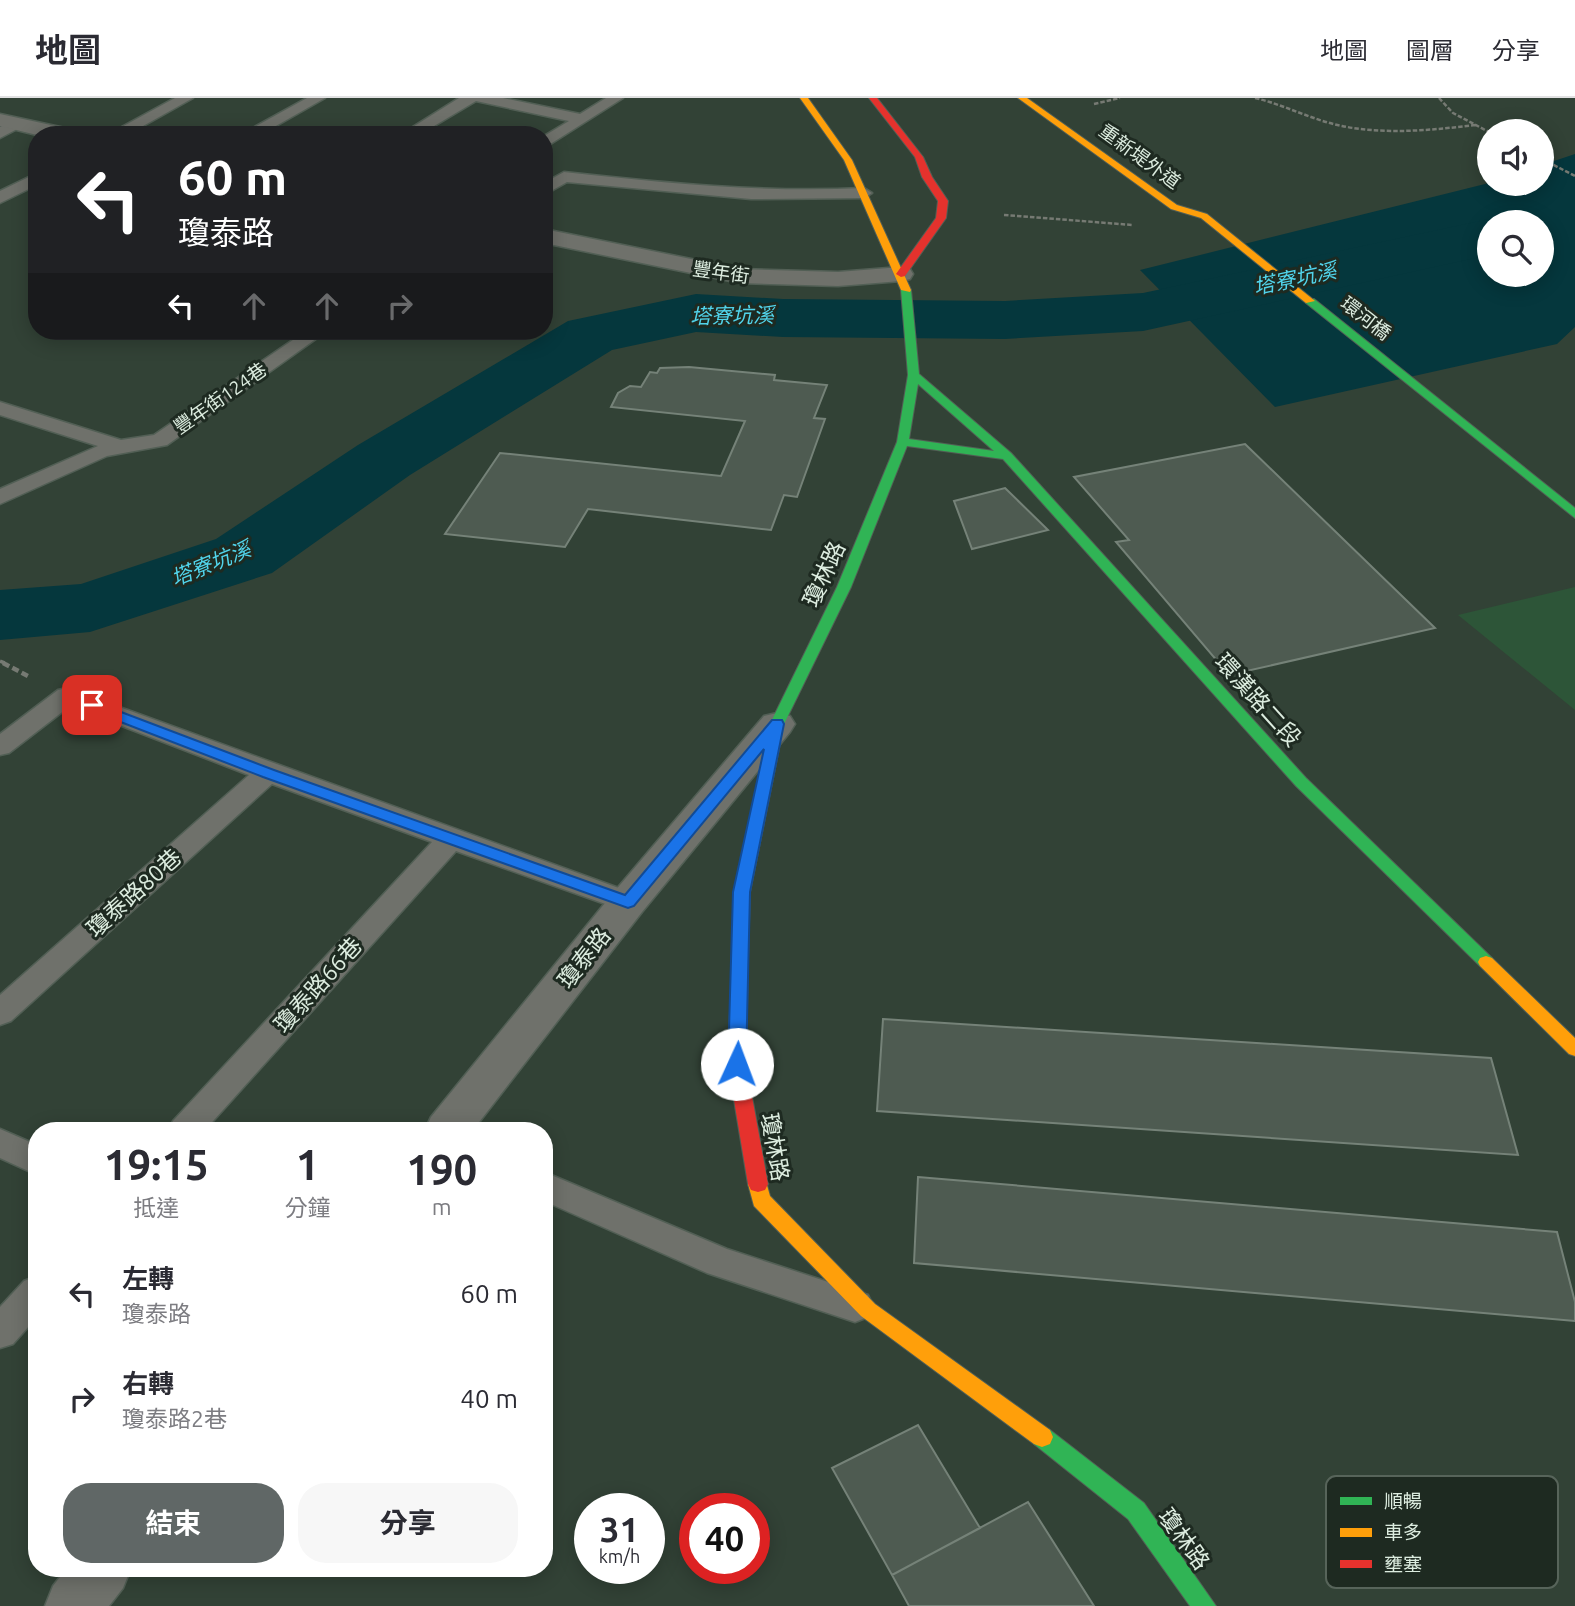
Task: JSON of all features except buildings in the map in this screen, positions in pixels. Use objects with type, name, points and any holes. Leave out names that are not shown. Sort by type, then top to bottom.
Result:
[{"type":"street","points":[[804,98],[826,123],[859,177],[903,281]]},
{"type":"street","points":[[873,98],[919,157],[927,177],[943,201],[941,218],[903,281]]},
{"type":"street","name":"重新堤外道","points":[[1022,98],[1174,207],[1210,221]]},
{"type":"street","points":[[5,126],[28,129]]},
{"type":"street","name":"重新堤外道","points":[[1201,199],[1210,221]]},
{"type":"street","name":"環河橋","points":[[1210,221],[1575,514]]},
{"type":"street","name":"豐年街","points":[[553,238],[649,260],[740,276],[903,281]]},
{"type":"street","name":"瓊林路","points":[[903,281],[914,369],[903,442],[844,587],[777,724],[742,892],[737,1064],[761,1200],[868,1310],[990,1396],[1136,1511],[1204,1606]]},
{"type":"street","name":"環漢路二段","points":[[914,369],[1007,456],[1301,782],[1575,1049]]},
{"type":"street","points":[[903,442],[1007,456]]},
{"type":"street","name":"瓊泰路","points":[[453,1122],[628,902],[777,724]]},
{"type":"street","points":[[74,1606],[96,1577]]},
{"type":"lane","points":[[132,126],[186,98]]},
{"type":"lane","points":[[265,126],[318,98]]},
{"type":"lane","points":[[423,126],[470,98]]},
{"type":"lane","points":[[481,98],[583,119]]},
{"type":"lane","points":[[553,137],[616,98]]},
{"type":"lane","points":[[553,184],[564,177],[712,193],[821,196],[864,193]]},
{"type":"lane","points":[[0,198],[28,183]]},
{"type":"lane","name":"豐年街124巷","points":[[0,497],[120,446],[160,441],[305,340]]},
{"type":"lane","points":[[0,408],[120,446]]},
{"type":"lane","points":[[0,747],[67,696],[268,774],[628,902]]},
{"type":"lane","name":"瓊泰路80巷","points":[[0,1013],[268,774]]},
{"type":"lane","name":"瓊泰路66巷","points":[[192,1122],[451,839]]},
{"type":"lane","points":[[0,1143],[28,1157]]},
{"type":"lane","points":[[553,1190],[719,1262],[868,1310]]},
{"type":"lane","points":[[0,1332],[28,1302]]},
{"type":"path","points":[[1089,105],[1120,98]]},
{"type":"path","points":[[1255,98],[1320,120],[1368,130],[1421,131],[1476,125]]},
{"type":"path","points":[[1439,98],[1453,113],[1476,125]]},
{"type":"path","points":[[1554,165],[1575,176]]},
{"type":"path","points":[[1004,215],[1144,226]]},
{"type":"green space","points":[[1575,587],[1575,710],[1458,615]]},
{"type":"water","points":[[1575,154],[1575,327],[1557,344],[1275,407],[1140,270],[1477,186],[1477,196],[1554,196],[1554,161]]},
{"type":"waterway","name":"塔寮坑溪","points":[[0,615],[90,608],[244,556],[384,460],[591,335],[696,313],[783,318],[1005,320],[1143,312],[1477,240]]},
{"type":"traffic: fast","points":[[740,958],[742,892],[777,724],[844,587],[903,442],[914,375],[906,290]]},
{"type":"traffic: fast","points":[[1310,301],[1575,514]]},
{"type":"traffic: fast","points":[[914,375],[1007,456],[1301,782],[1486,962]]},
{"type":"traffic: fast","points":[[903,442],[1007,456]]},
{"type":"traffic: fast","points":[[1042,1437],[1136,1511],[1204,1606]]},
{"type":"traffic: slow","points":[[804,98],[848,160],[906,290]]},
{"type":"traffic: slow","points":[[1022,98],[1174,207],[1204,216],[1310,301]]},
{"type":"traffic: slow","points":[[1486,962],[1575,1049]]},
{"type":"traffic: slow","points":[[758,1184],[761,1200],[868,1310],[1042,1437]]},
{"type":"traffic: jam","points":[[873,98],[919,157],[927,177],[943,201],[941,218],[901,274]]},
{"type":"traffic: jam","points":[[740,958],[737,1064],[758,1184]]},
{"type":"route","points":[[92,705],[268,774],[628,902],[777,724],[742,892],[737,1064]]}]
